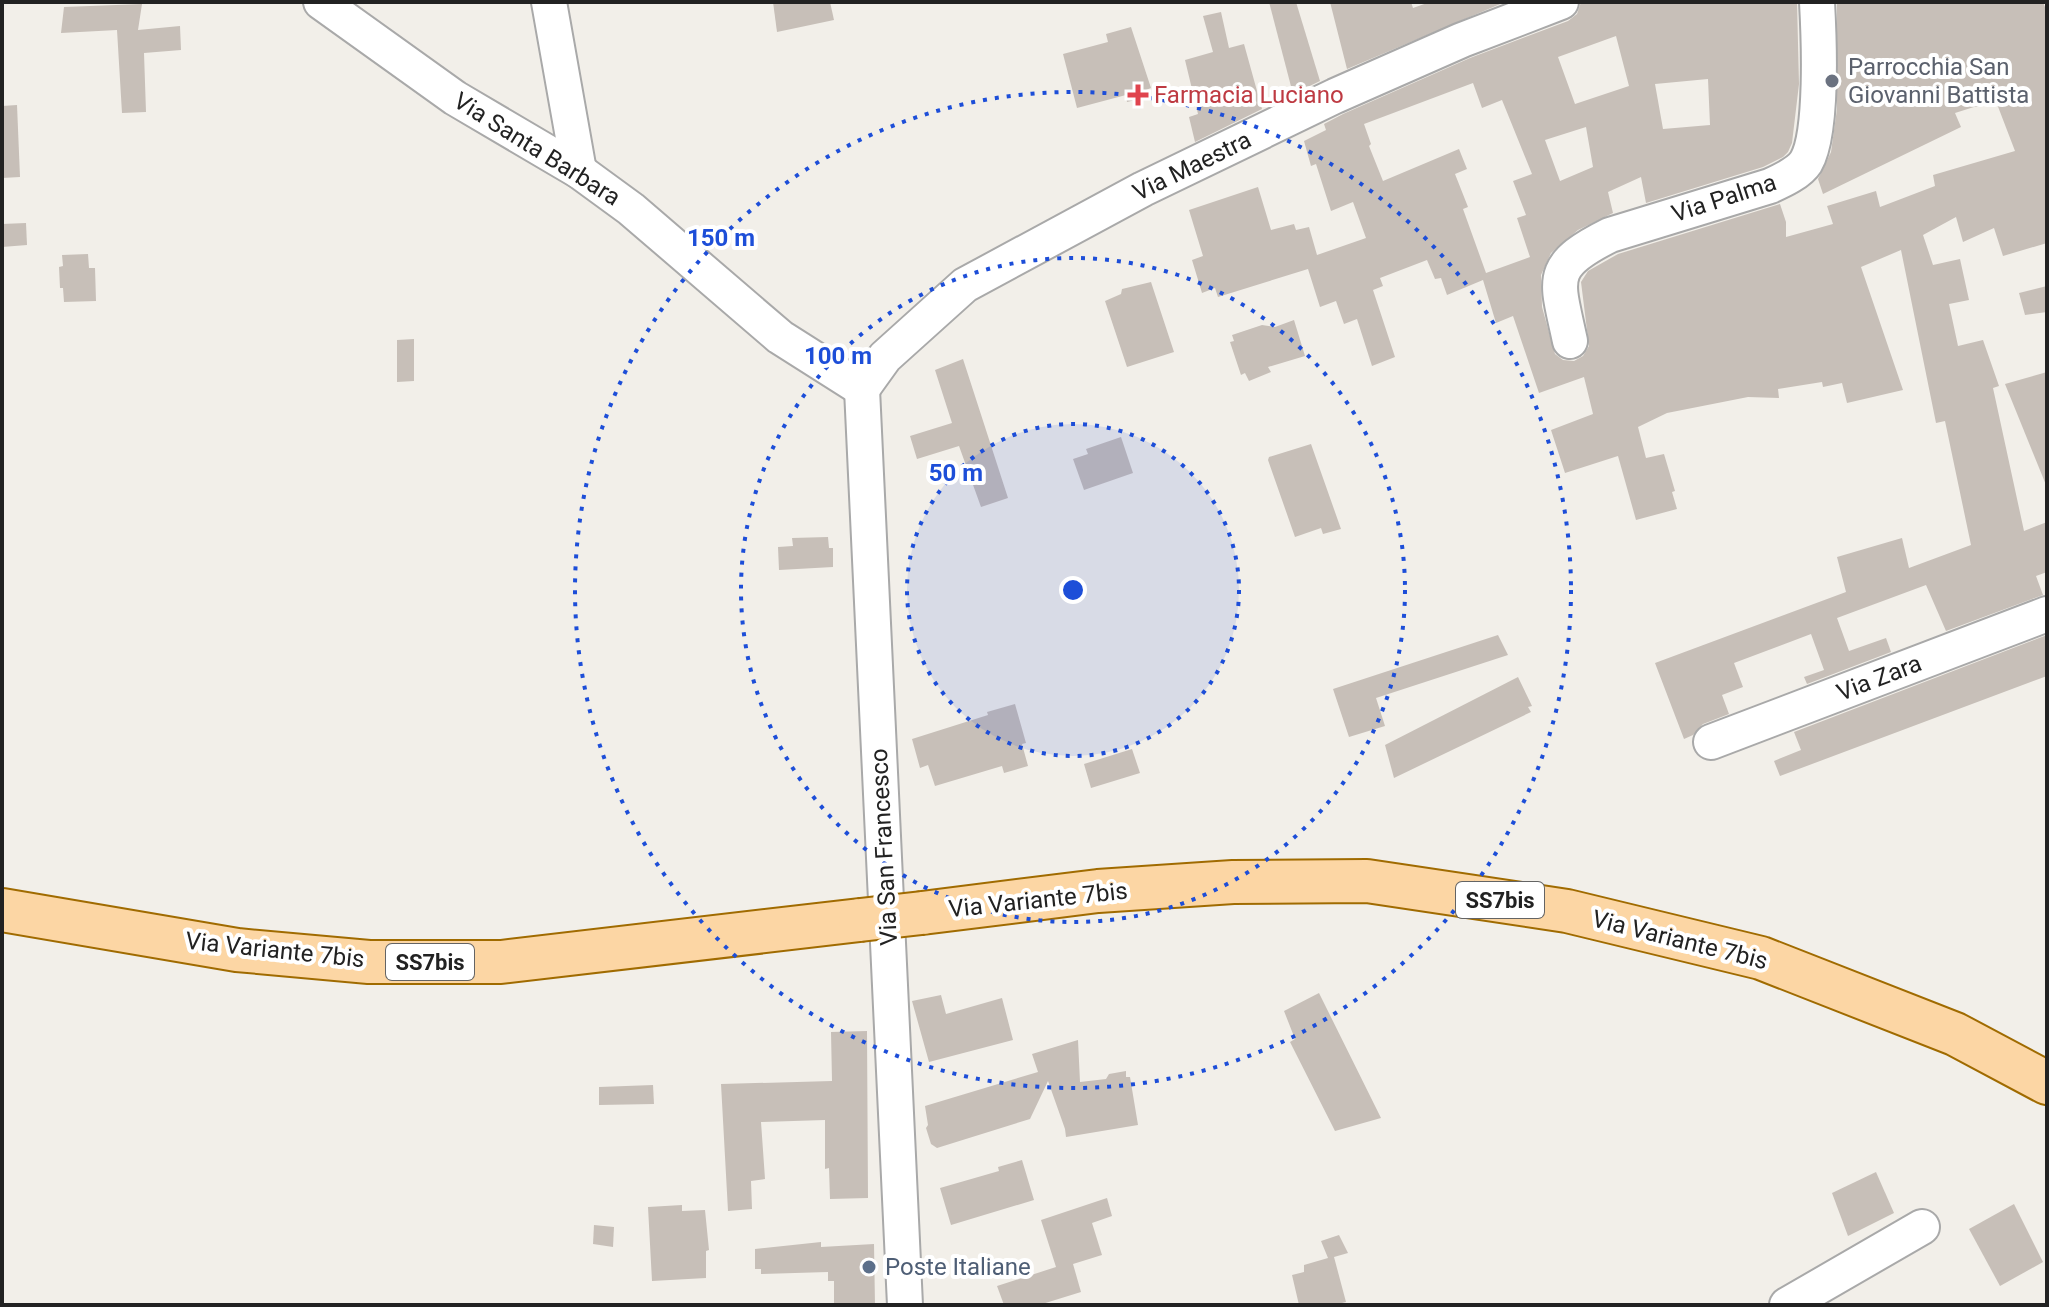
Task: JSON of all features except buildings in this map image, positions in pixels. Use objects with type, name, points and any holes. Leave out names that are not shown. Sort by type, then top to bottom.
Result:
[{"type":"main road","name":"Via Variante 7bis","points":[[2,910],[237,950],[369,962],[501,962],[1098,891],[1233,882],[1367,881],[1552,908],[1761,958],[1955,1034],[2047,1083]]},
{"type":"street","name":"Via Santa Barbara","points":[[321,2],[455,98],[579,171],[631,209],[780,337],[862,389]]},
{"type":"street","points":[[549,2],[579,171]]},
{"type":"street","name":"Via Maestra","points":[[862,389],[885,357],[965,285],[1143,189],[1335,96],[1462,40],[1561,2]]},
{"type":"street","name":"Via Palma","points":[[1570,341],[1559,283],[1561,272],[1586,247],[1610,235],[1770,186],[1805,165],[1812,145],[1818,98],[1817,2]]},
{"type":"street","name":"Via San Francesco","points":[[862,389],[905,1305]]},
{"type":"street","name":"Via Zara","points":[[1711,742],[2047,614]]},
{"type":"street","points":[[1787,1305],[1922,1227]]},
{"type":"place","name":"Parrocchia San Giovanni Battista","points":[[1832,81]]},
{"type":"place","name":"Farmacia Luciano","points":[[1138,95]]},
{"type":"place","name":"Poste Italiane","points":[[869,1267]]}]
